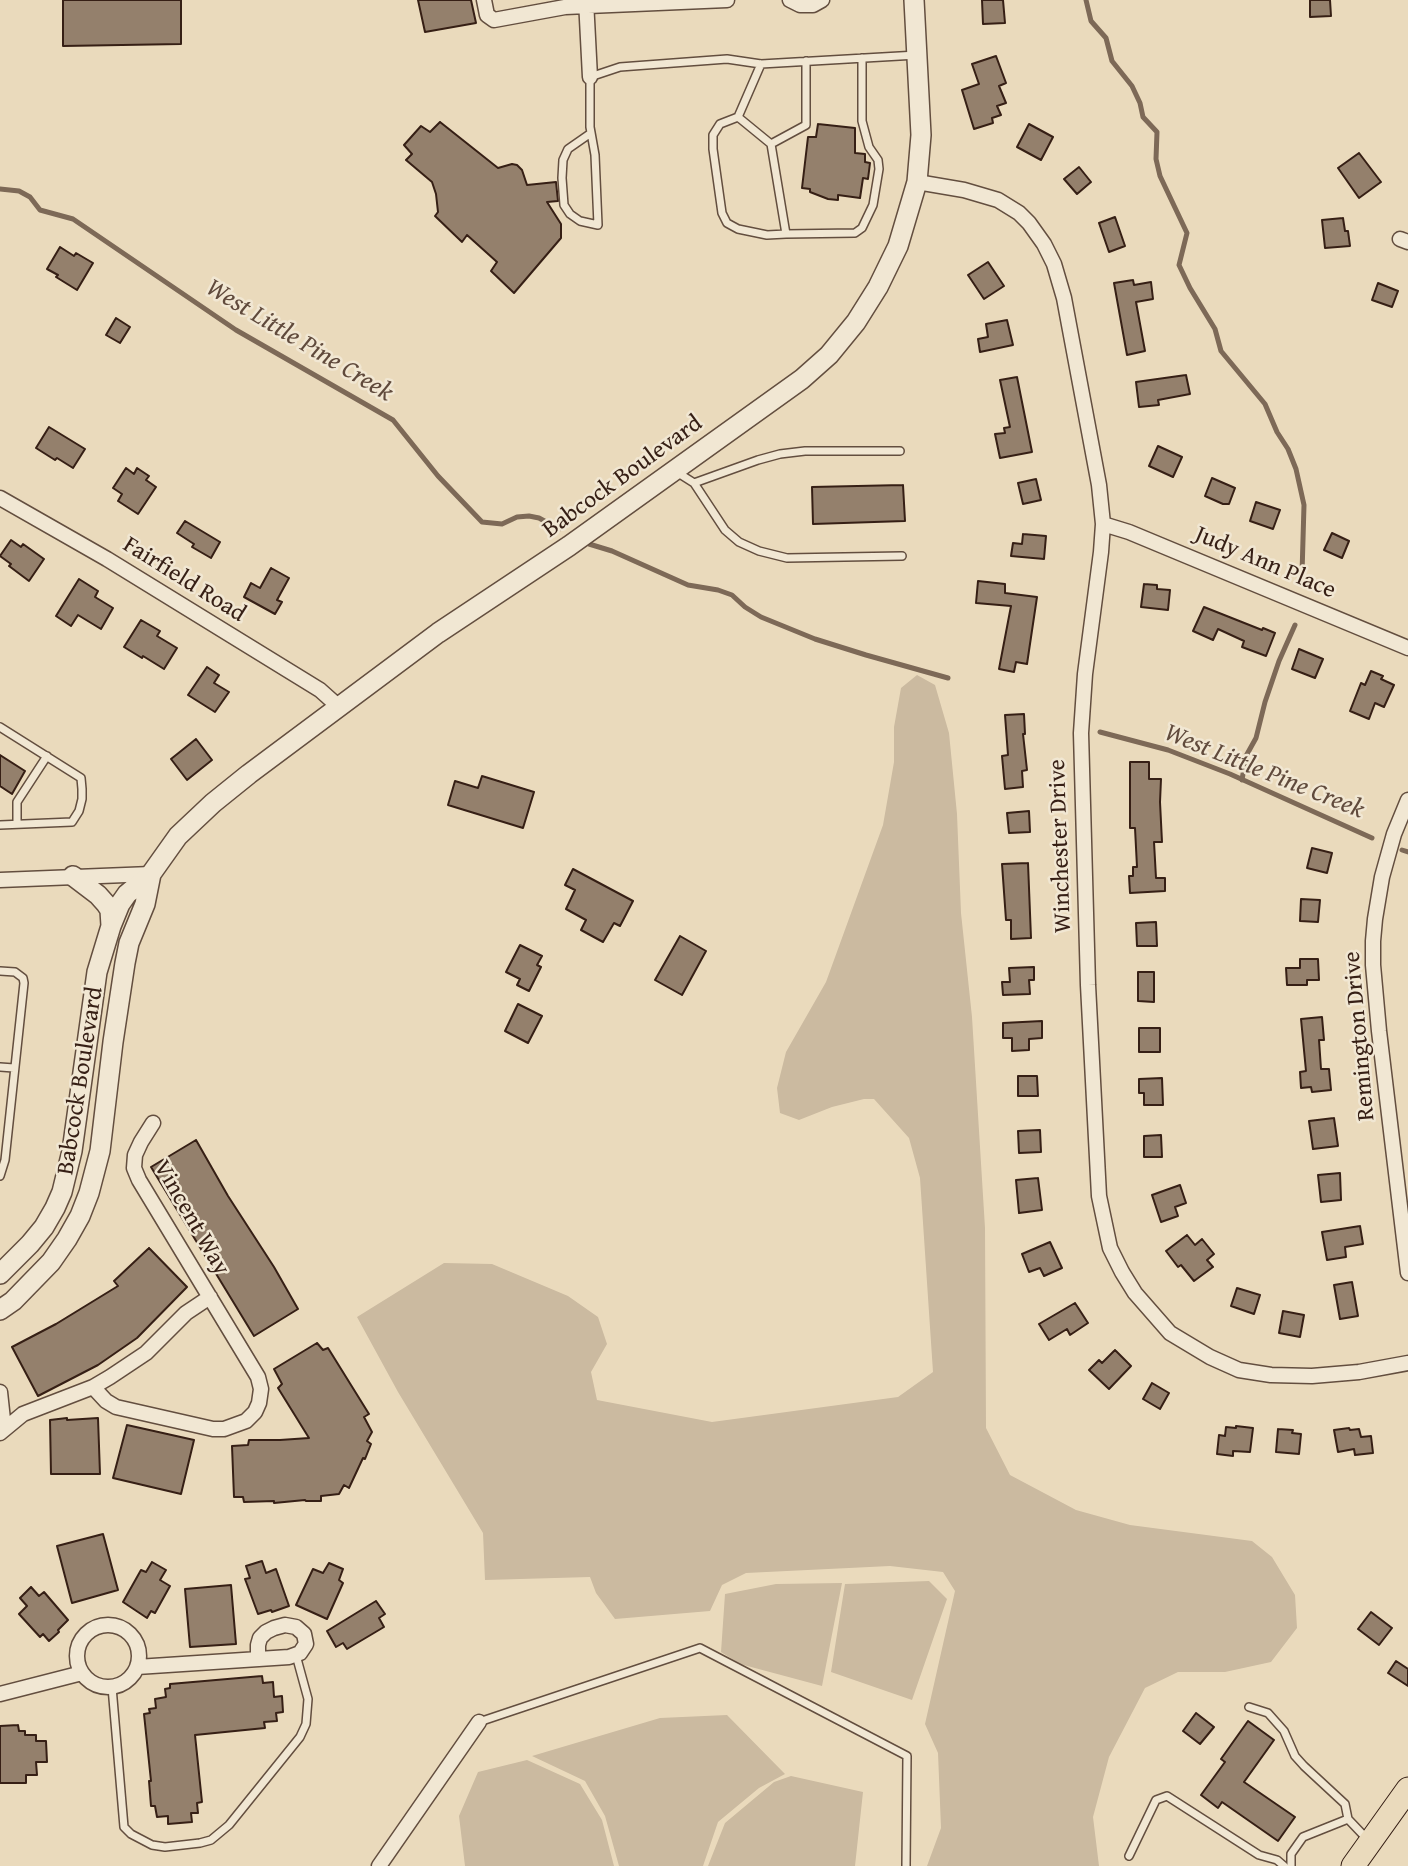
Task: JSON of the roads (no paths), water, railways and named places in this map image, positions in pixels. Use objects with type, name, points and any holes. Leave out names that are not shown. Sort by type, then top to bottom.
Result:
[{"type":"main road","points":[[1353,1866],[1408,1789]]},
{"type":"street","points":[[484,0],[487,15],[494,20],[532,6],[727,0]]},
{"type":"street","points":[[790,0],[800,5],[813,5],[822,0]]},
{"type":"street","name":"Babcock Boulevard","points":[[0,1274],[44,1227],[62,1192],[72,1151],[97,972],[111,926],[127,894],[151,874],[178,836],[249,774],[438,633],[569,547],[809,373],[856,322],[886,273],[898,246],[916,182],[920,135],[914,0]]},
{"type":"street","points":[[586,3],[590,77]]},
{"type":"street","name":"Winchester Drive","points":[[916,182],[984,195],[1010,206],[1029,223],[1050,254],[1064,298],[1099,485],[1103,524],[1101,552],[1085,674],[1081,733],[1088,985],[1099,1196],[1110,1248],[1135,1293],[1170,1333],[1202,1353],[1239,1370],[1271,1376],[1312,1376],[1359,1372],[1408,1363]]},
{"type":"street","name":"Fairfield Road","points":[[0,498],[107,559],[320,690],[339,707]]},
{"type":"street","name":"Judy Ann Place","points":[[1103,524],[1129,531],[1408,648]]},
{"type":"street","name":"Remington Drive","points":[[1408,800],[1394,834],[1382,877],[1373,941],[1379,1031],[1408,1273]]},
{"type":"street","points":[[0,880],[151,874]]},
{"type":"street","name":"Babcock Boulevard","points":[[0,1310],[13,1301],[51,1262],[80,1216],[89,1193],[100,1151],[125,963],[145,904],[151,874]]},
{"type":"street","points":[[73,876],[106,904],[110,910],[111,926]]},
{"type":"street","name":"Vincent Way","points":[[93,1387],[116,1407],[213,1429],[224,1429],[246,1421],[259,1403],[261,1389],[258,1377],[134,1168],[135,1155],[153,1123]]},
{"type":"street","name":"Vincent Way","points":[[2,1431],[23,1414],[93,1387],[146,1353],[186,1313],[210,1297]]},
{"type":"street","name":"Vincent Way","points":[[0,1392],[2,1431]]},
{"type":"street","points":[[111,1625],[130,1634],[139,1652],[137,1667],[128,1680],[119,1686],[111,1687],[98,1686],[89,1681],[82,1673],[76,1654],[84,1636],[92,1629],[111,1625]]},
{"type":"street","points":[[137,1667],[289,1657],[300,1653],[306,1644],[304,1634],[296,1627],[285,1625],[265,1632],[258,1645],[258,1659]]},
{"type":"street","points":[[0,1693],[82,1673]]},
{"type":"street","points":[[380,1866],[480,1722]]},
{"type":"lane","points":[[592,133],[568,149],[563,160],[562,178],[564,205],[570,214],[580,221],[598,225],[590,77],[620,67],[727,59],[761,64],[917,55]]},
{"type":"lane","points":[[761,64],[738,117],[720,124],[713,135],[722,213],[727,223],[738,229],[767,235],[855,233],[862,228],[873,205],[879,169],[862,121],[862,58]]},
{"type":"lane","points":[[771,144],[806,125],[806,61]]},
{"type":"lane","points":[[738,117],[771,144],[786,234]]},
{"type":"lane","points":[[694,483],[780,454],[805,451],[900,451]]},
{"type":"lane","points":[[674,471],[694,483],[725,530],[739,542],[759,551],[787,558],[902,556]]},
{"type":"lane","points":[[0,727],[81,778],[82,799],[72,822],[0,825]]},
{"type":"lane","points":[[17,824],[17,802],[47,757]]},
{"type":"lane","points":[[0,971],[15,972],[23,978],[24,983],[1,1172]]},
{"type":"lane","points":[[0,1067],[15,1068]]},
{"type":"lane","points":[[480,1722],[700,1648],[907,1756],[906,1866]]},
{"type":"lane","points":[[111,1687],[124,1827],[131,1834],[152,1845],[165,1847],[200,1843],[211,1840],[229,1825],[300,1737],[306,1724],[308,1699],[296,1655]]},
{"type":"lane","points":[[1249,1707],[1268,1713],[1284,1731],[1295,1756],[1345,1804],[1348,1819],[1370,1842]]},
{"type":"lane","points":[[1129,1856],[1156,1800],[1167,1796],[1259,1855],[1278,1860],[1284,1866]]},
{"type":"lane","points":[[1291,1866],[1292,1854],[1303,1837],[1348,1819]]},
{"type":"waterway","points":[[1086,0],[1091,21],[1106,38],[1112,61],[1132,86],[1143,117],[1157,132],[1156,159],[1160,176],[1187,233],[1179,265],[1215,329],[1221,351],[1265,404],[1296,469],[1304,505],[1302,574]]},
{"type":"waterway","name":"West Little Pine Creek","points":[[0,189],[19,191],[30,197],[40,210],[73,219],[236,330],[393,420],[438,476],[482,522],[502,524],[517,517],[529,516],[539,518],[559,529]]},
{"type":"waterway","name":"West Little Pine Creek","points":[[589,544],[612,551],[688,585],[732,595],[761,617],[815,639],[948,678]]},
{"type":"waterway","points":[[1242,780],[1246,756],[1256,738],[1279,661],[1295,625]]},
{"type":"waterway","name":"West Little Pine Creek","points":[[1100,732],[1168,750],[1230,774],[1372,838]]},
{"type":"waterway","name":"West Little Pine Creek","points":[[1402,850],[1408,852]]}]
